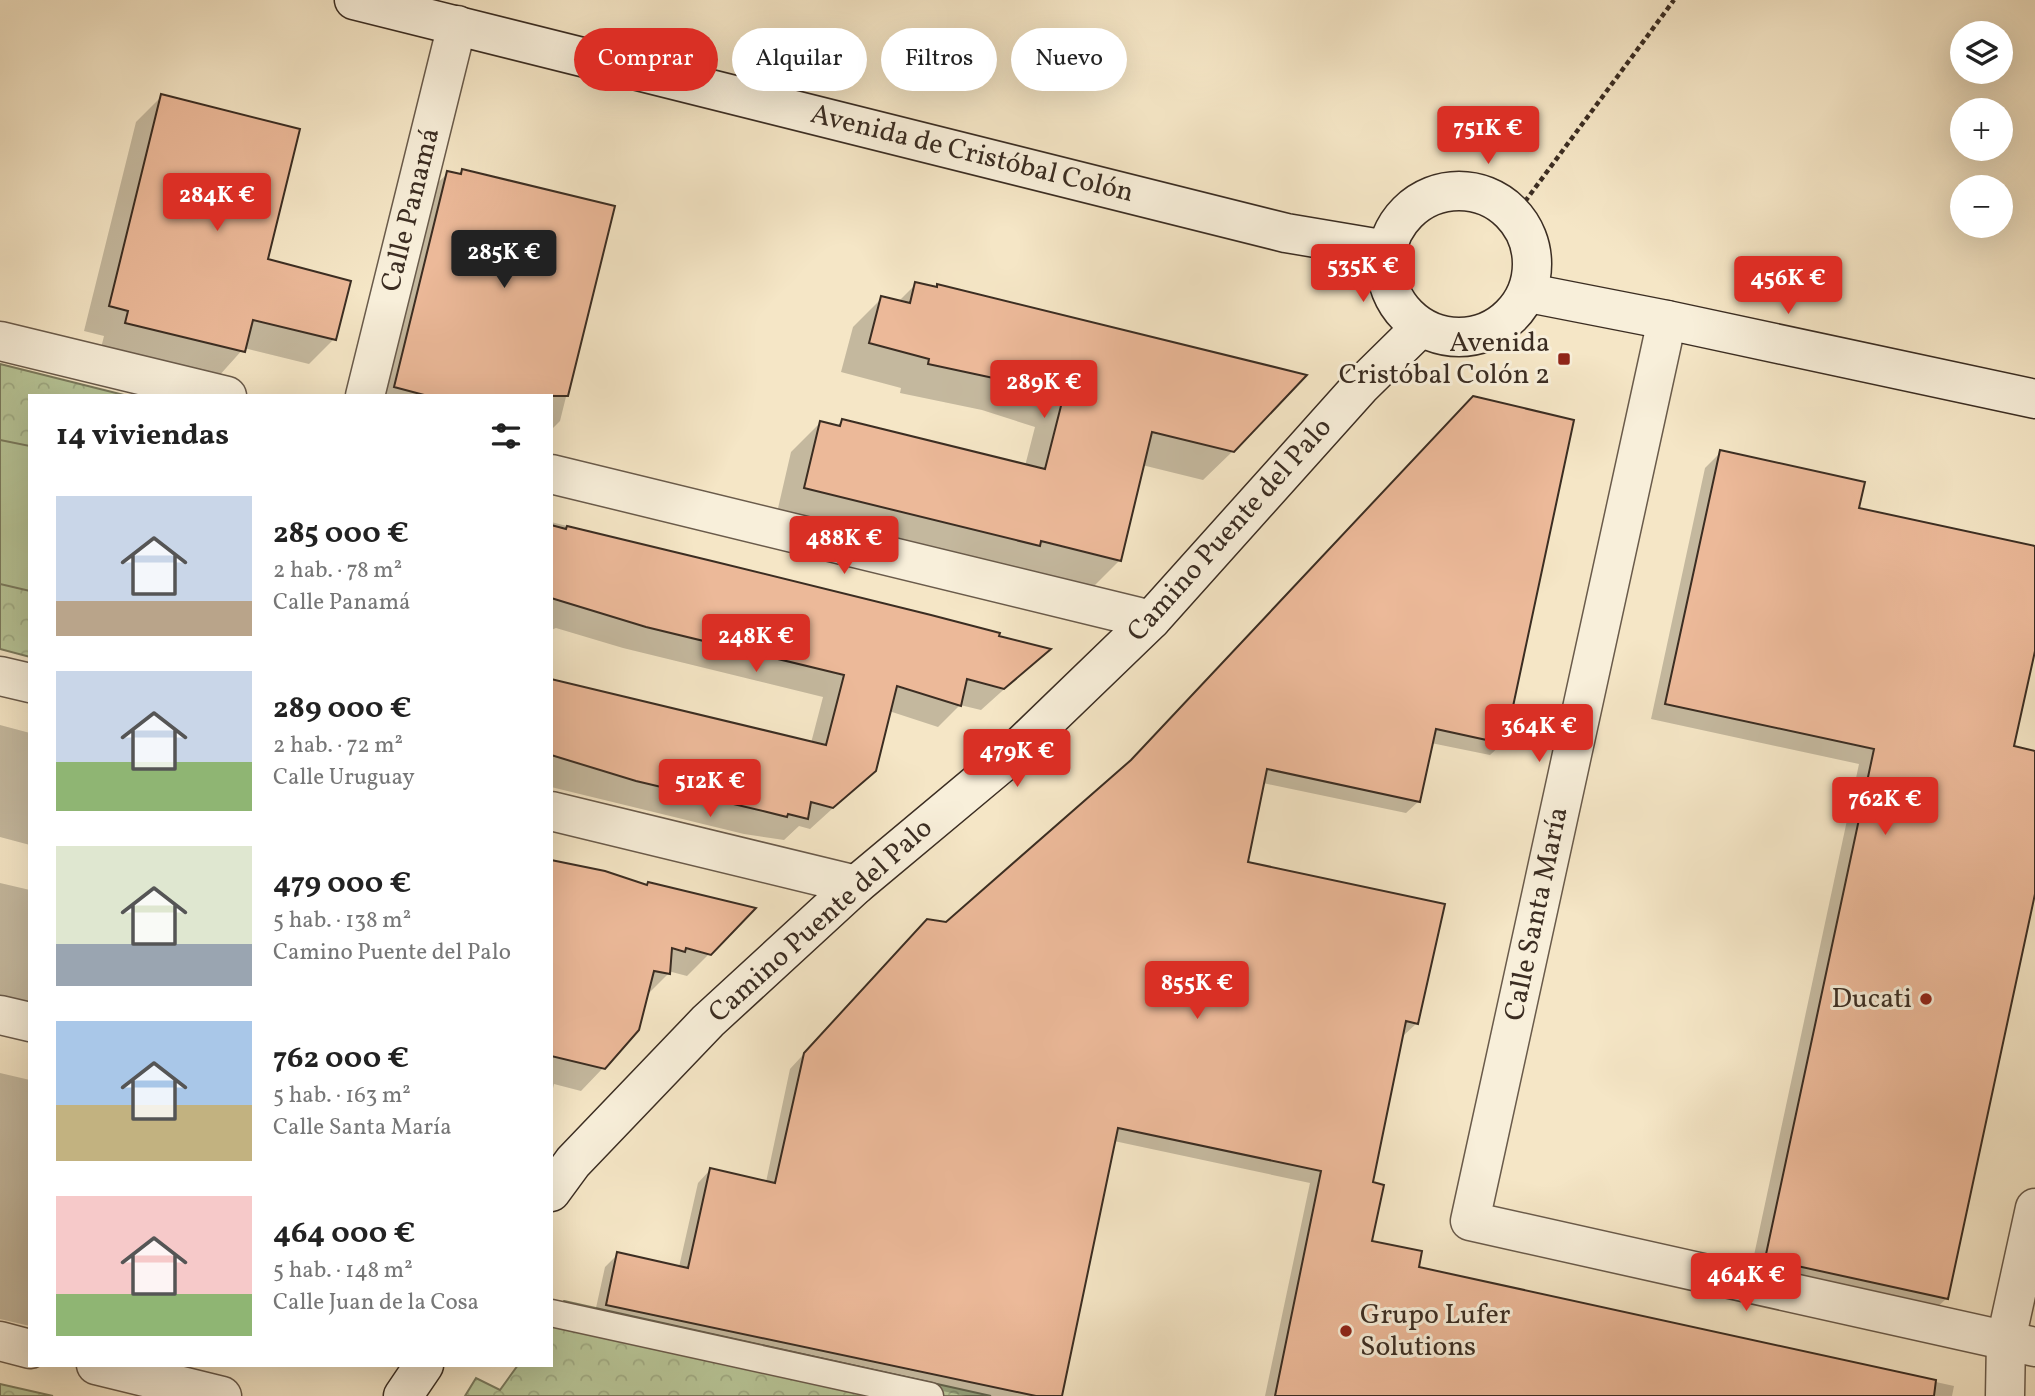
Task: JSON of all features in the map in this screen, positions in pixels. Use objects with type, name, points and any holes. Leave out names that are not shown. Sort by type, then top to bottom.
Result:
[{"type":"street","name":"Avenida de Cristóbal Colón","points":[[354,0],[1286,233],[1387,250]]},
{"type":"street","name":"Calle Panamá","points":[[365,394],[457,25]]},
{"type":"street","points":[[1470,190],[1515,215],[1533,249],[1529,293],[1504,324],[1461,339],[1420,328],[1392,297],[1386,277],[1387,250],[1398,221],[1431,196],[1470,190]]},
{"type":"street","points":[[1529,293],[2035,399]]},
{"type":"street","name":"Calle Santa María","points":[[1667,320],[1469,1221],[2020,1343]]},
{"type":"street","name":"Camino Puente del Palo","points":[[559,1170],[708,1021],[856,885],[1009,758],[1151,620],[1360,387],[1420,328]]},
{"type":"street","points":[[0,341],[219,394]]},
{"type":"street","points":[[553,474],[1151,620]]},
{"type":"street","points":[[0,676],[28,683]]},
{"type":"street","points":[[553,811],[856,885]]},
{"type":"street","points":[[0,1015],[28,1022]]},
{"type":"street","points":[[2005,1396],[2020,1343],[2035,1208]]},
{"type":"street","points":[[0,1341],[28,1348]]},
{"type":"street","points":[[116,1367],[222,1396]]},
{"type":"street","points":[[403,1396],[423,1367]]},
{"type":"lane","points":[[553,1313],[930,1396]]},
{"type":"path","points":[[1515,215],[1674,0]]},
{"type":"green space","points":[[0,364],[120,394],[28,394],[28,656],[0,649]]},
{"type":"green space","points":[[0,440],[28,446],[28,591],[0,584]]},
{"type":"green space","points":[[564,1301],[991,1396],[465,1396],[476,1378],[500,1390],[517,1367],[553,1367],[553,1316]]},
{"type":"green space","points":[[0,1384],[53,1396],[0,1396]]},
{"type":"building","points":[[161,94],[300,129],[268,259],[351,281],[336,340],[253,320],[245,352],[125,323],[128,311],[109,306]]},
{"type":"building","points":[[462,169],[615,206],[568,396],[420,394],[394,387],[447,171],[461,174]]},
{"type":"building","points":[[915,282],[937,287],[937,284],[1307,375],[1234,452],[1152,432],[1121,561],[1041,541],[1040,546],[804,488],[820,421],[840,426],[842,419],[1045,469],[1063,398],[1012,382],[928,364],[929,359],[869,343],[881,296],[910,303]]},
{"type":"building","points":[[1473,396],[1574,420],[1505,744],[1436,729],[1420,802],[1267,769],[1248,862],[1445,904],[1418,1024],[1406,1021],[1373,1182],[1384,1185],[1372,1241],[1422,1251],[1419,1267],[1936,1380],[1934,1396],[1275,1396],[1321,1171],[1118,1128],[1062,1396],[1036,1396],[606,1305],[617,1252],[688,1268],[710,1168],[775,1183],[804,1053],[927,919],[946,922],[1131,760]]},
{"type":"building","points":[[1720,450],[1865,482],[1859,508],[2035,546],[2035,651],[2014,746],[2035,751],[2035,894],[1948,1299],[1765,1259],[1874,749],[1665,704]]},
{"type":"building","points":[[553,526],[566,529],[567,526],[931,615],[1051,649],[1004,689],[967,679],[961,706],[897,686],[876,771],[833,808],[811,802],[808,819],[788,814],[787,817],[636,781],[553,756],[553,679],[826,745],[844,675],[646,627],[553,599]]},
{"type":"building","points":[[553,860],[605,871],[647,885],[648,882],[756,908],[711,955],[686,948],[685,952],[672,948],[670,974],[654,971],[639,1030],[605,1069],[553,1056]]},
{"type":"place","name":"Avenida Cristóbal Colón 2","points":[[1564,359]]},
{"type":"place","name":"Ducati","points":[[1926,999]]},
{"type":"place","name":"Grupo Lufer Solutions","points":[[1346,1331]]}]
